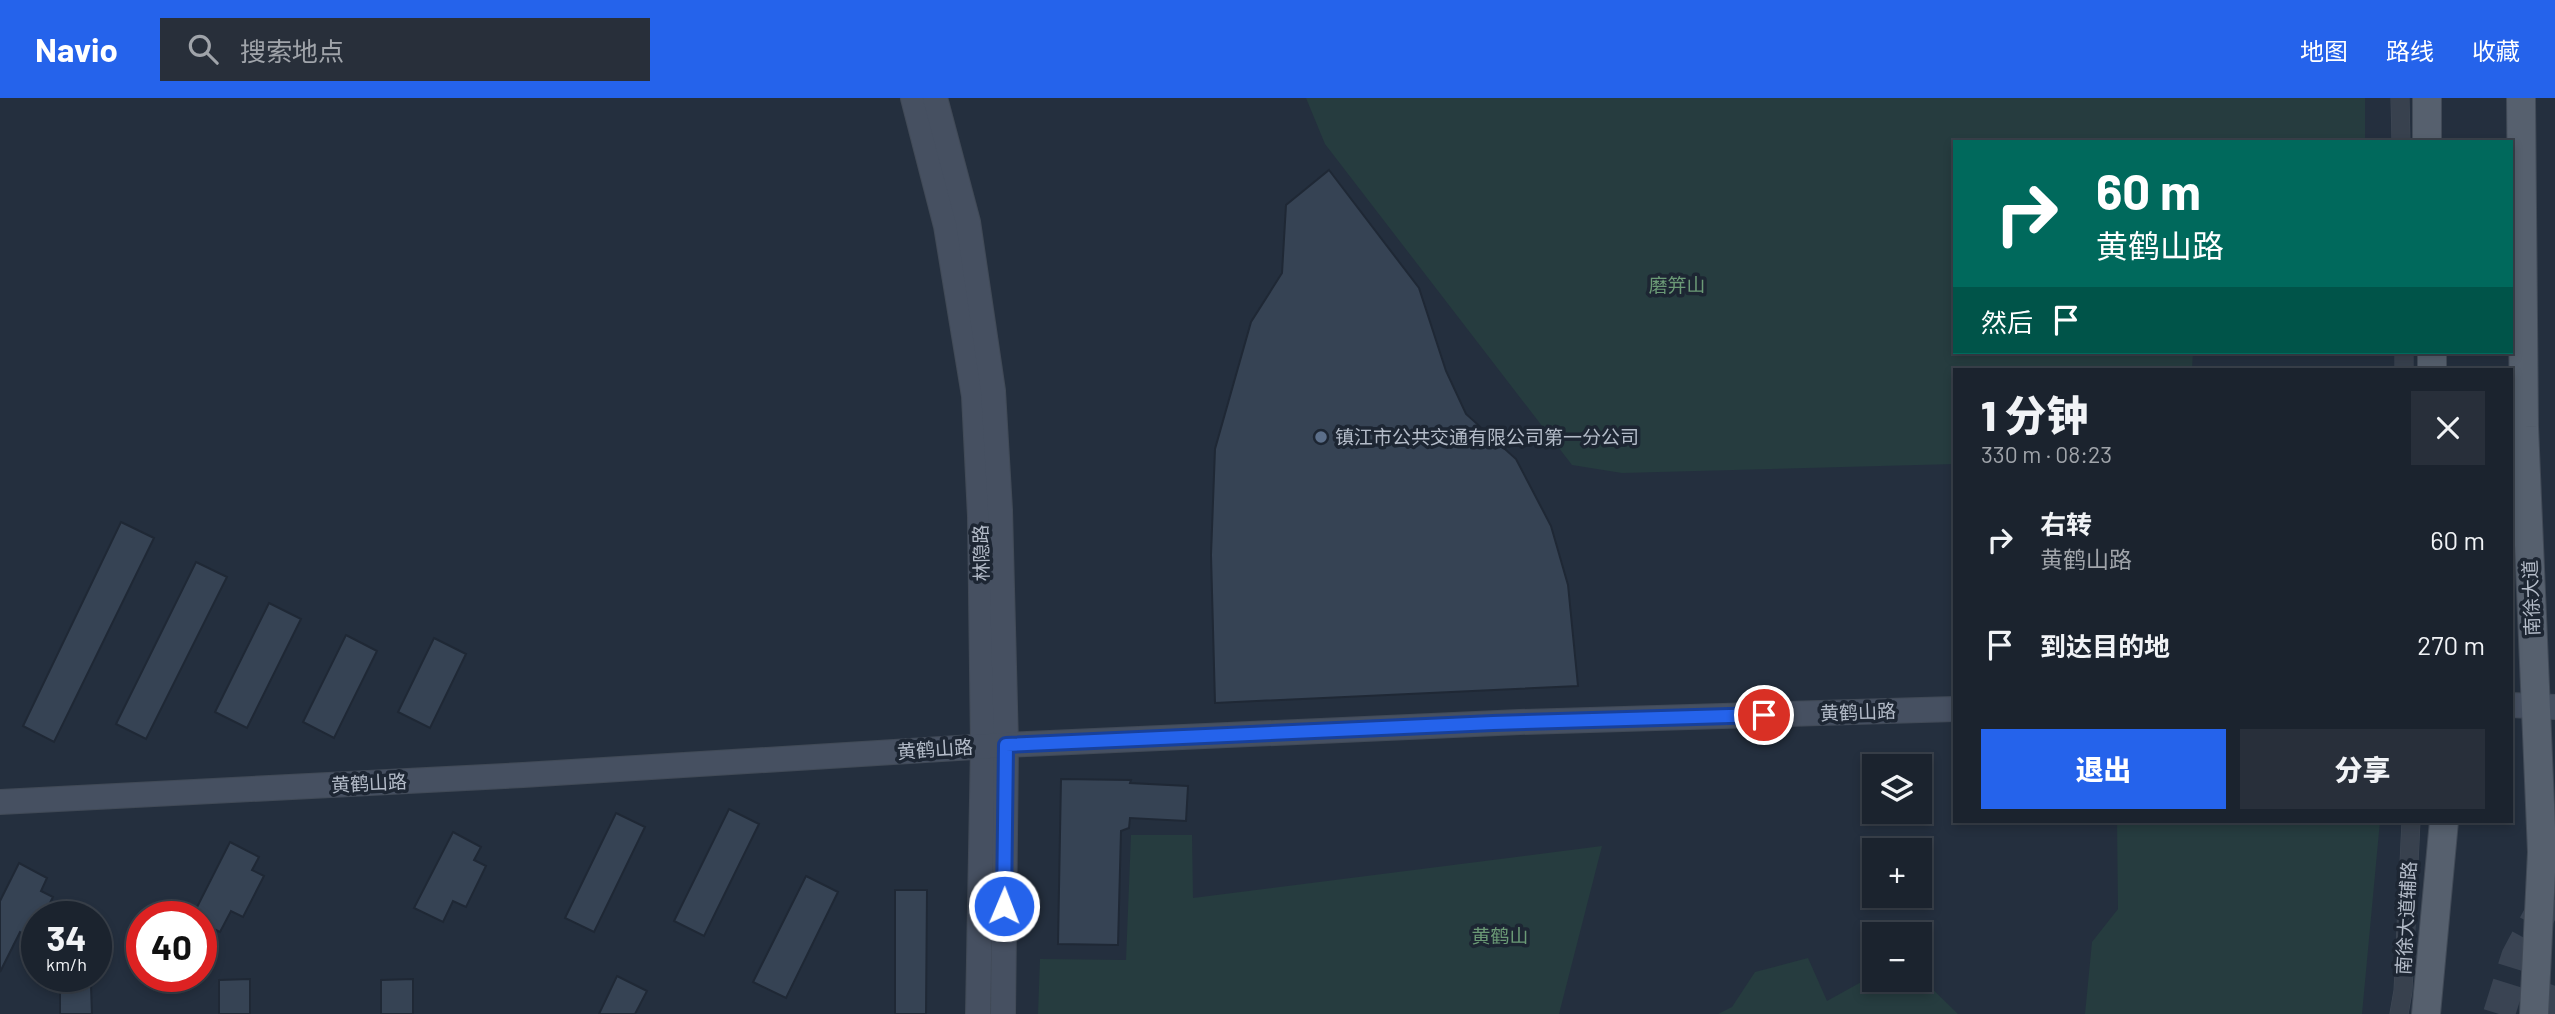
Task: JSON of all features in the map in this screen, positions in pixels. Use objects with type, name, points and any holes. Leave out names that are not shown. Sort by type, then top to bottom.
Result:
[{"type":"main road","points":[[2427,98],[2427,140]]},
{"type":"main road","name":"南徐大道","points":[[2521,98],[2524,427],[2542,852],[2534,1014]]},
{"type":"main road","points":[[2426,1014],[2444,823]]},
{"type":"street","name":"林隐路","points":[[913,98],[946,226],[974,396],[995,746],[1003,1014]]},
{"type":"street","name":"林隐路","points":[[935,98],[968,222],[993,391],[1000,510],[995,746],[978,1014]]},
{"type":"street","points":[[2400,98],[2401,140]]},
{"type":"street","name":"黄鹤山路","points":[[0,802],[523,775],[995,746],[1506,723],[1953,709]]},
{"type":"street","name":"南徐大道辅路","points":[[2399,1014],[2403,991],[2411,823]]},
{"type":"green space","name":"磨笄山","points":[[1306,98],[2365,98],[2365,140],[1953,140],[1953,354],[2193,354],[2192,368],[1953,368],[1953,464],[1622,473],[1572,465],[1325,144]]},
{"type":"green space","points":[[2117,823],[2380,823],[2362,1014],[2085,1014],[2092,942],[2118,909]]},
{"type":"green space","name":"黄鹤山","points":[[1131,835],[1192,835],[1193,898],[1602,846],[1559,1014],[1038,1014],[1040,959],[1126,960]]},
{"type":"green space","points":[[1808,958],[1827,1001],[1862,982],[1862,992],[1932,992],[1932,989],[1958,1014],[1718,1014],[1732,1007],[1755,972]]},
{"type":"building","points":[[1329,170],[1419,288],[1446,371],[1466,414],[1516,459],[1551,526],[1568,585],[1578,686],[1215,703],[1211,555],[1215,449],[1251,322],[1282,273],[1286,205]]},
{"type":"building","points":[[121,522],[154,538],[54,742],[23,726]]},
{"type":"building","points":[[196,562],[227,577],[146,739],[116,724]]},
{"type":"building","points":[[269,603],[301,619],[247,728],[215,712]]},
{"type":"building","points":[[346,635],[377,651],[334,738],[303,722]]},
{"type":"building","points":[[434,638],[466,654],[430,728],[398,712]]},
{"type":"building","points":[[1061,779],[1131,780],[1130,783],[1188,786],[1186,821],[1130,818],[1129,828],[1121,831],[1118,945],[1058,944]]},
{"type":"building","points":[[729,809],[759,824],[704,936],[674,921]]},
{"type":"building","points":[[616,813],[645,827],[594,932],[565,918]]},
{"type":"building","points":[[453,832],[481,847],[474,860],[486,866],[466,907],[453,901],[443,922],[414,908]]},
{"type":"building","points":[[230,842],[259,857],[252,870],[264,876],[243,917],[231,911],[220,932],[217,931],[217,901],[200,901]]},
{"type":"building","points":[[19,863],[47,878],[41,891],[53,897],[51,901],[21,901],[21,932],[0,972],[0,901]]},
{"type":"building","points":[[806,876],[838,892],[786,998],[753,982]]},
{"type":"building","points":[[895,890],[927,890],[926,1014],[895,1014]]},
{"type":"building","points":[[617,976],[647,991],[635,1014],[599,1014]]},
{"type":"building","points":[[250,979],[250,1014],[219,1014],[219,980]]},
{"type":"building","points":[[413,979],[413,1014],[381,1014],[381,980]]},
{"type":"building","points":[[60,992],[91,992],[92,1014],[60,1014]]},
{"type":"tunnel","points":[[2499,1014],[2517,957],[2555,886]]},
{"type":"tunnel","points":[[2539,1014],[2555,969]]},
{"type":"place","name":"镇江市公共交通有限公司第一分公司","points":[[1321,437]]},
{"type":"route","points":[[1004,906],[1006,745],[1493,723],[1764,715]]}]
